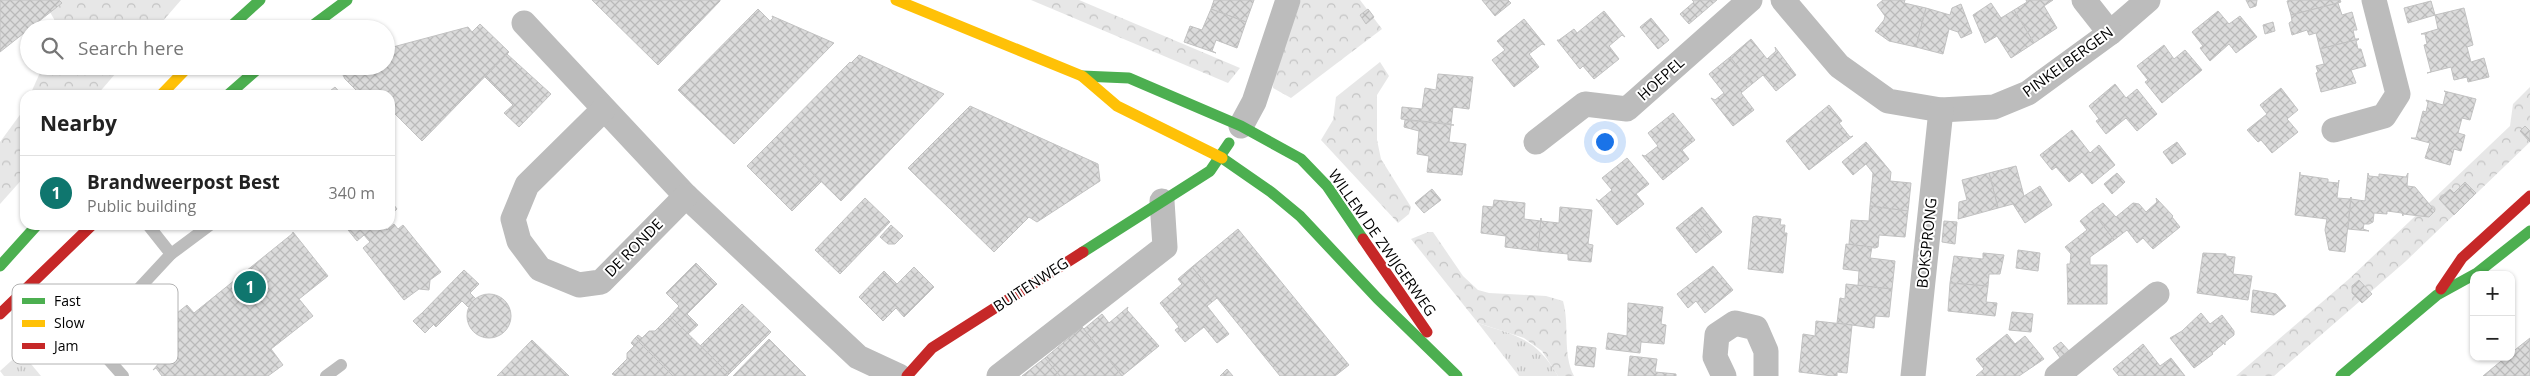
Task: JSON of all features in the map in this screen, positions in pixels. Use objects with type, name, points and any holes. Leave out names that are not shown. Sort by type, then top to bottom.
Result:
[{"type":"main road","points":[[238,20],[260,0]]},
{"type":"main road","points":[[320,20],[347,0]]},
{"type":"main road","name":"WILLEM DE ZWIJGERWEG","points":[[896,0],[1082,76],[1116,106],[1220,157],[1271,192],[1300,216],[1377,298],[1454,372]]},
{"type":"main road","points":[[166,90],[180,75]]},
{"type":"main road","points":[[234,90],[251,75]]},
{"type":"main road","name":"WILLEM DE ZWIJGERWEG","points":[[1082,76],[1129,78],[1241,126],[1300,159],[1327,186],[1398,286],[1454,372]]},
{"type":"main road","name":"BUITENWEG","points":[[907,376],[932,348],[1210,171],[1241,126]]},
{"type":"main road","points":[[2437,295],[2462,258],[2530,196]]},
{"type":"main road","points":[[0,266],[32,230]]},
{"type":"main road","points":[[31,284],[87,230]]},
{"type":"main road","points":[[2341,376],[2437,295],[2477,273],[2530,231]]},
{"type":"main road","points":[[0,314],[12,302]]},
{"type":"street","points":[[1241,126],[1254,102],[1288,0]]},
{"type":"street","name":"HOEPEL","points":[[1536,142],[1585,104],[1627,109],[1750,0]]},
{"type":"street","name":"PINKELBERGEN","points":[[1783,0],[1838,66],[1888,101],[1941,110],[1994,106],[2028,93],[2110,33],[2148,0]]},
{"type":"street","points":[[2084,0],[2110,33]]},
{"type":"street","points":[[2334,130],[2384,116],[2398,94],[2374,0]]},
{"type":"street","points":[[524,24],[686,196],[858,358],[899,376]]},
{"type":"street","name":"DE RONDE","points":[[603,110],[527,185],[513,219],[519,241],[540,269],[579,285],[601,282],[686,196]]},
{"type":"street","name":"BOKSPRONG","points":[[1913,376],[1941,110]]},
{"type":"street","points":[[998,376],[1165,247],[1162,201]]},
{"type":"street","points":[[2057,376],[2157,294]]},
{"type":"street","points":[[1724,376],[1715,357],[1717,335],[1735,324],[1756,328],[1766,351],[1766,376]]},
{"type":"lane","points":[[152,230],[171,254]]},
{"type":"lane","points":[[143,284],[171,254],[203,230]]},
{"type":"lane","points":[[112,364],[123,376]]},
{"type":"lane","points":[[326,376],[341,365]]},
{"type":"green space","points":[[43,0],[181,0],[164,20],[54,19]]},
{"type":"green space","points":[[1031,0],[1079,0],[1240,68],[1228,83]]},
{"type":"green space","points":[[1301,0],[1360,0],[1382,29],[1291,98],[1273,88],[1274,75]]},
{"type":"green space","points":[[1380,62],[1389,76],[1377,95],[1377,140],[1381,159],[1411,207],[1409,214],[1398,223],[1321,140],[1333,120],[1336,97]]},
{"type":"green space","points":[[39,75],[114,75],[101,90],[32,90]]},
{"type":"green space","points":[[2530,87],[2530,142],[2406,261],[2274,376],[2236,376],[2349,279],[2510,126],[2513,104]]},
{"type":"green space","points":[[20,115],[20,182],[0,204],[0,142]]},
{"type":"green space","points":[[1428,232],[1433,232],[1463,276],[1478,290],[1489,293],[1546,296],[1563,301],[1568,358],[1574,376],[1558,376],[1542,351],[1524,338],[1478,323],[1411,239]]},
{"type":"green space","points":[[1478,323],[1515,335],[1524,340],[1542,354],[1558,376],[1519,376]]},
{"type":"green space","points":[[12,360],[12,364],[31,364],[41,376],[4,376],[0,371]]},
{"type":"building","points":[[0,0],[59,0],[62,3],[40,20],[20,20],[20,36],[0,52]]},
{"type":"building","points":[[592,0],[720,0],[720,1],[658,65]]},
{"type":"building","points":[[1214,0],[1254,0],[1246,22],[1211,9]]},
{"type":"building","points":[[1482,0],[1508,0],[1511,3],[1495,16]]},
{"type":"building","points":[[1692,0],[1717,0],[1689,24],[1680,14],[1694,2]]},
{"type":"building","points":[[1883,0],[1905,0],[1904,3],[1926,8],[1916,47],[1889,41],[1875,31],[1884,20],[1885,16],[1877,5]]},
{"type":"building","points":[[2026,0],[2053,0],[2044,6],[2057,28],[2034,43],[2014,10],[2027,2]]},
{"type":"building","points":[[2246,0],[2257,0],[2256,6],[2250,8]]},
{"type":"building","points":[[2340,0],[2341,2],[2291,15],[2287,1]]},
{"type":"building","points":[[2431,1],[2435,15],[2408,23],[2404,8]]},
{"type":"building","points":[[1991,3],[2001,18],[2014,10],[2034,43],[2011,58],[1997,36],[1985,43],[1973,15]]},
{"type":"building","points":[[2338,3],[2342,15],[2352,12],[2357,30],[2353,30],[2355,39],[2359,39],[2320,49],[2316,33],[2309,35],[2307,30],[2292,35],[2289,23],[2292,21],[2291,15]]},
{"type":"building","points":[[1961,4],[1972,33],[1961,38],[1958,32],[1949,29],[1943,54],[1916,47],[1926,8],[1950,15],[1952,8]]},
{"type":"building","points":[[2464,8],[2473,45],[2467,47],[2471,62],[2484,58],[2489,77],[2468,82],[2467,77],[2454,80],[2451,67],[2431,72],[2424,45],[2427,44],[2425,34],[2421,34],[2438,29],[2435,15]]},
{"type":"building","points":[[758,9],[770,21],[773,18],[772,16],[834,43],[734,144],[678,90]]},
{"type":"building","points":[[1211,9],[1246,22],[1237,48],[1216,40],[1212,51],[1216,53],[1184,42],[1190,26],[1202,30]]},
{"type":"building","points":[[1368,9],[1374,17],[1366,24],[1360,15]]},
{"type":"building","points":[[1604,11],[1625,37],[1622,35],[1609,46],[1619,59],[1594,79],[1583,66],[1580,69],[1557,40],[1574,29],[1577,33]]},
{"type":"building","points":[[2218,11],[2229,24],[2240,16],[2257,37],[2236,53],[2229,44],[2210,61],[2200,48],[2203,46],[2192,32]]},
{"type":"building","points":[[1651,18],[1669,40],[1658,49],[1640,27]]},
{"type":"building","points":[[1524,19],[1545,45],[1542,44],[1529,54],[1539,67],[1514,87],[1492,60],[1505,50],[1497,41]]},
{"type":"building","points":[[2273,22],[2275,31],[2265,34],[2263,25]]},
{"type":"building","points":[[480,24],[509,52],[461,101],[404,44],[468,27],[472,32]]},
{"type":"building","points":[[1751,39],[1767,59],[1776,51],[1775,47],[1796,75],[1776,91],[1763,75],[1752,84],[1730,57]]},
{"type":"building","points":[[2359,39],[2356,41],[2358,49],[2361,49],[2366,66],[2351,70],[2356,83],[2321,92],[2316,73],[2318,72],[2316,66],[2324,64],[2320,49]]},
{"type":"building","points":[[404,44],[461,101],[422,141],[395,114],[395,90],[356,90],[343,75],[395,75],[395,46]]},
{"type":"building","points":[[2164,45],[2174,59],[2185,50],[2202,70],[2162,103],[2145,82],[2148,80],[2137,66]]},
{"type":"building","points":[[507,54],[551,94],[519,127],[504,113],[513,105],[485,77]]},
{"type":"building","points":[[859,55],[944,94],[841,201],[776,137]]},
{"type":"building","points":[[1730,57],[1752,84],[1741,93],[1754,110],[1733,126],[1711,98],[1715,100],[1724,93],[1709,74]]},
{"type":"building","points":[[1438,74],[1473,77],[1469,109],[1453,107],[1451,124],[1401,119],[1402,107],[1422,109],[1425,88],[1436,90]]},
{"type":"building","points":[[2115,84],[2126,98],[2137,89],[2157,114],[2137,131],[2126,118],[2106,134],[2096,121],[2099,119],[2089,106]]},
{"type":"building","points":[[2281,88],[2298,110],[2287,119],[2298,132],[2272,153],[2261,140],[2258,142],[2247,130],[2267,114],[2260,105]]},
{"type":"building","points":[[2444,91],[2476,99],[2470,120],[2462,118],[2458,133],[2465,135],[2461,151],[2454,149],[2450,165],[2425,158],[2430,143],[2411,138],[2416,138],[2423,111],[2426,112],[2428,103],[2426,100],[2443,105],[2446,92]]},
{"type":"building","points":[[1829,105],[1842,121],[1839,123],[1850,137],[1853,136],[1809,170],[1786,141]]},
{"type":"building","points":[[970,106],[1098,164],[1100,181],[1037,222],[1029,217],[994,252],[908,168]]},
{"type":"building","points":[[1673,113],[1695,140],[1682,150],[1689,159],[1663,180],[1642,155],[1645,156],[1658,146],[1648,133]]},
{"type":"building","points":[[1405,120],[1454,125],[1451,125],[1449,142],[1466,144],[1462,175],[1427,172],[1429,156],[1417,154],[1419,131],[1404,127]]},
{"type":"building","points":[[2525,126],[2530,131],[2530,142],[2520,131]]},
{"type":"building","points":[[2072,130],[2090,153],[2099,145],[2115,165],[2092,184],[2082,172],[2069,182],[2056,167],[2052,170],[2040,155]]},
{"type":"building","points":[[776,137],[821,182],[792,211],[747,166]]},
{"type":"building","points":[[1866,142],[1891,172],[1890,181],[1911,183],[1908,211],[1870,206],[1873,173],[1866,164],[1853,175],[1842,162]]},
{"type":"building","points":[[2177,142],[2186,154],[2172,164],[2163,152]]},
{"type":"building","points":[[1627,158],[1649,184],[1636,194],[1644,204],[1617,225],[1596,199],[1599,201],[1612,190],[1602,178]]},
{"type":"building","points":[[2016,166],[2024,196],[2040,186],[2052,205],[2025,223],[2013,204],[1998,208],[1989,173]]},
{"type":"building","points":[[2300,172],[2300,175],[2328,179],[2328,182],[2338,183],[2339,180],[2337,198],[2350,199],[2351,197],[2345,252],[2329,250],[2325,230],[2327,219],[2295,215]]},
{"type":"building","points":[[1989,173],[1998,208],[1958,219],[1959,202],[1967,200],[1962,180]]},
{"type":"building","points":[[2117,173],[2125,182],[2112,194],[2104,184]]},
{"type":"building","points":[[2368,173],[2369,176],[2379,177],[2379,174],[2406,177],[2408,173],[2407,186],[2415,187],[2435,211],[2429,217],[2403,214],[2403,216],[2402,213],[2387,211],[2387,214],[2374,213],[2373,222],[2364,224],[2363,229],[2369,231],[2348,229],[2351,197],[2351,199],[2365,201]]},
{"type":"building","points":[[2465,182],[2476,193],[2454,215],[2439,199],[2450,189],[2454,193]]},
{"type":"building","points":[[1432,189],[1441,200],[1424,213],[1415,203]]},
{"type":"building","points":[[865,198],[890,222],[840,274],[815,250]]},
{"type":"building","points":[[2156,198],[2173,216],[2180,227],[2153,249],[2143,238],[2137,243],[2127,230],[2114,240],[2092,211],[2103,203],[2116,217],[2133,203],[2139,204],[2146,212],[2157,202]]},
{"type":"building","points":[[1494,200],[1525,203],[1524,219],[1541,221],[1538,251],[1505,247],[1506,236],[1481,233],[1483,206],[1493,207]]},
{"type":"building","points":[[1870,206],[1908,211],[1905,237],[1879,235],[1878,247],[1875,248],[1849,244],[1851,220],[1869,221]]},
{"type":"building","points":[[1560,207],[1592,210],[1588,244],[1593,245],[1591,262],[1568,260],[1568,254],[1538,251],[1541,218],[1541,221],[1559,223]]},
{"type":"building","points":[[1702,207],[1722,232],[1712,240],[1692,215]]},
{"type":"building","points":[[2092,211],[2114,240],[2090,257],[2090,265],[2107,265],[2107,304],[2067,304],[2067,264],[2070,264],[2071,254],[2065,247],[2087,230],[2080,221]]},
{"type":"building","points":[[1692,215],[1712,240],[1696,253],[1676,228]]},
{"type":"building","points":[[1753,217],[1781,219],[1780,225],[1785,225],[1784,233],[1787,233],[1783,273],[1748,269]]},
{"type":"building","points":[[1944,221],[1957,222],[1955,244],[1942,242]]},
{"type":"building","points":[[395,225],[398,229],[403,225],[441,272],[430,280],[429,290],[419,289],[404,300],[363,248],[370,242],[364,235],[357,241],[348,230],[395,230]]},
{"type":"building","points":[[891,225],[903,236],[895,244],[888,244],[880,237]]},
{"type":"building","points":[[1238,229],[1349,365],[1335,376],[1280,376],[1192,267]]},
{"type":"building","points":[[293,232],[328,276],[299,299],[313,316],[271,349],[283,365],[268,376],[162,376],[156,368],[153,370],[158,364],[178,364],[178,312],[187,305],[194,313]]},
{"type":"building","points":[[1846,244],[1872,247],[1870,258],[1895,261],[1892,289],[1858,286],[1859,271],[1843,269]]},
{"type":"building","points":[[2018,250],[2040,253],[2038,271],[2016,268]]},
{"type":"building","points":[[1983,253],[2004,255],[2000,274],[1989,274],[1988,286],[1950,283],[1954,256],[1983,259]]},
{"type":"building","points":[[2203,253],[2226,254],[2226,256],[2235,257],[2233,274],[2252,276],[2248,300],[2197,293]]},
{"type":"building","points":[[696,263],[717,284],[687,314],[698,325],[688,334],[670,316],[679,306],[666,293]]},
{"type":"building","points":[[1713,266],[1733,290],[1705,313],[1696,301],[1688,308],[1677,294]]},
{"type":"building","points":[[914,267],[934,287],[904,317],[896,308],[883,321],[859,297],[884,271],[897,284]]},
{"type":"building","points":[[1192,267],[1217,298],[1207,306],[1229,334],[1217,343],[1204,327],[1185,342],[1175,330],[1179,327],[1160,303],[1182,284],[1178,279]]},
{"type":"building","points":[[464,270],[479,284],[470,293],[476,299],[468,307],[462,301],[436,327],[422,313]]},
{"type":"building","points":[[2359,280],[2372,294],[2362,303],[2352,293],[2352,286]]},
{"type":"building","points":[[1950,283],[1988,286],[1986,302],[1997,303],[1995,316],[1948,311]]},
{"type":"building","points":[[1846,284],[1892,289],[1889,317],[1875,316],[1874,328],[1837,323],[1840,298],[1845,299]]},
{"type":"building","points":[[2253,290],[2276,294],[2286,306],[2274,315],[2251,312]]},
{"type":"building","points":[[489,294],[501,298],[507,304],[511,316],[507,328],[501,334],[489,338],[477,334],[471,328],[467,316],[471,304],[477,298]]},
{"type":"building","points":[[1628,303],[1663,307],[1661,324],[1666,325],[1664,344],[1641,342],[1640,353],[1606,349],[1608,333],[1627,336]]},
{"type":"building","points":[[742,304],[771,332],[729,374],[700,346]]},
{"type":"building","points":[[1128,307],[1127,310],[1159,346],[1122,376],[1082,327],[1084,329],[1102,314],[1109,323]]},
{"type":"building","points":[[2012,312],[2033,314],[2031,332],[2009,330]]},
{"type":"building","points":[[422,313],[434,324],[425,333],[413,321]]},
{"type":"building","points":[[2201,313],[2210,324],[2222,315],[2234,331],[2234,335],[2225,342],[2225,345],[2224,343],[2194,368],[2170,338],[2182,331]]},
{"type":"building","points":[[670,316],[729,374],[727,376],[673,376],[635,338],[638,335],[642,338],[649,331],[655,331]]},
{"type":"building","points":[[1816,321],[1852,325],[1847,373],[1837,372],[1837,376],[1833,376],[1799,372],[1803,334],[1815,336]]},
{"type":"building","points":[[1082,327],[1122,376],[1060,376],[1045,358]]},
{"type":"building","points":[[2007,334],[2015,344],[2025,336],[2044,359],[2019,376],[1976,376],[1984,369],[1976,359]]},
{"type":"building","points":[[635,338],[673,376],[615,376],[612,374],[627,359],[627,353],[634,346],[631,343]]},
{"type":"building","points":[[2530,338],[2530,376],[2483,376],[2501,361],[2515,361],[2515,350]]},
{"type":"building","points":[[769,339],[806,376],[733,376]]},
{"type":"building","points":[[532,340],[569,376],[497,376]]},
{"type":"building","points":[[2061,342],[2070,352],[2061,359],[2053,348]]},
{"type":"building","points":[[2143,344],[2160,366],[2171,358],[2185,376],[2119,376],[2113,369]]},
{"type":"building","points":[[1577,346],[1596,348],[1594,367],[1575,365]]},
{"type":"building","points":[[1630,356],[1657,359],[1655,372],[1676,374],[1676,376],[1628,376]]},
{"type":"building","points":[[1045,358],[1060,376],[1022,376]]},
{"type":"building","points":[[1227,369],[1233,376],[1220,376]]},
{"type":"traffic: fast","points":[[238,20],[260,0]]},
{"type":"traffic: fast","points":[[320,20],[347,0]]},
{"type":"traffic: fast","points":[[234,90],[251,75]]},
{"type":"traffic: fast","points":[[1082,76],[1129,78],[1241,126],[1301,159],[1327,186],[1363,239]]},
{"type":"traffic: fast","points":[[1083,252],[1210,171],[1229,143]]},
{"type":"traffic: fast","points":[[1222,158],[1271,192],[1300,216],[1377,298],[1457,376]]},
{"type":"traffic: fast","points":[[0,266],[32,230]]},
{"type":"traffic: fast","points":[[2341,376],[2437,295],[2477,273],[2530,231]]},
{"type":"traffic: slow","points":[[896,0],[1082,76],[1117,106],[1222,158]]},
{"type":"traffic: slow","points":[[166,90],[180,75]]},
{"type":"traffic: jam","points":[[2441,289],[2462,258],[2530,196]]},
{"type":"traffic: jam","points":[[31,284],[87,230]]},
{"type":"traffic: jam","points":[[1363,239],[1427,332]]},
{"type":"traffic: jam","points":[[907,376],[932,348],[1083,252]]},
{"type":"traffic: jam","points":[[0,314],[12,302]]},
{"type":"place","name":"Brandweerpost Best","points":[[250,287]]}]
